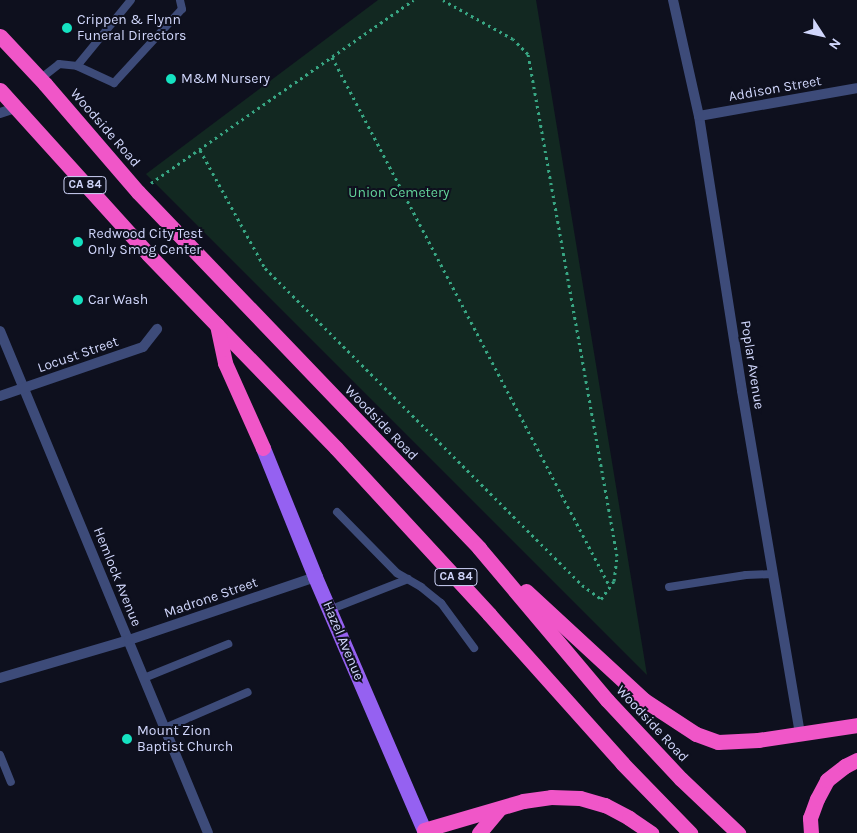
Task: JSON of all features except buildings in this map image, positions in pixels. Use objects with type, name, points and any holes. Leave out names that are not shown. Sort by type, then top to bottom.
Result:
[{"type":"highway","name":"Woodside Road","points":[[0,36],[138,192],[479,548],[607,700],[681,780],[738,833]]},
{"type":"highway","name":"CA 84","points":[[0,90],[148,254],[336,448],[489,614],[622,763],[690,833]]},
{"type":"highway","points":[[217,325],[225,363],[263,448]]},
{"type":"highway","points":[[479,548],[644,700],[696,734],[718,742],[758,740],[857,725]]},
{"type":"highway","points":[[811,833],[810,818],[827,780],[845,766],[857,760]]},
{"type":"highway","points":[[421,832],[523,800],[551,797],[580,798],[605,806],[630,818],[651,833]]},
{"type":"highway","points":[[479,833],[500,808]]},
{"type":"main road","name":"Hazel Avenue","points":[[263,448],[421,832]]},
{"type":"street","name":"Poplar Avenue","points":[[673,0],[699,116],[800,734]]},
{"type":"street","name":"Addison Street","points":[[699,116],[857,88]]},
{"type":"street","points":[[0,113],[16,108]]},
{"type":"street","name":"Locust Street","points":[[0,396],[143,347],[158,329]]},
{"type":"street","name":"Hemlock Avenue","points":[[0,331],[208,833]]},
{"type":"street","name":"Madrone Street","points":[[0,678],[129,640],[315,577]]},
{"type":"lane","points":[[77,66],[131,0]]},
{"type":"lane","points":[[40,79],[59,64],[77,66],[114,83],[182,9],[180,0]]},
{"type":"lane","points":[[337,512],[397,573],[441,603],[474,648]]},
{"type":"lane","points":[[669,587],[773,574]]},
{"type":"lane","points":[[329,610],[408,579]]},
{"type":"lane","points":[[144,678],[228,644]]},
{"type":"lane","points":[[165,728],[248,692]]},
{"type":"lane","points":[[0,755],[11,782]]},
{"type":"path","points":[[138,192],[413,0]]},
{"type":"path","points":[[200,150],[265,268],[582,585],[601,600],[614,581],[618,556],[528,54],[513,39],[442,0]]},
{"type":"path","points":[[332,57],[610,587]]},
{"type":"green space","name":"Union Cemetery","points":[[378,0],[536,0],[647,675],[146,174]]},
{"type":"place","name":"Crippen & Flynn Funeral Directors","points":[[67,28]]},
{"type":"place","name":"M&M Nursery","points":[[171,79]]},
{"type":"place","name":"Redwood City Test Only Smog Center","points":[[78,242]]},
{"type":"place","name":"Car Wash","points":[[78,300]]},
{"type":"place","name":"Mount Zion Baptist Church","points":[[127,739]]}]
